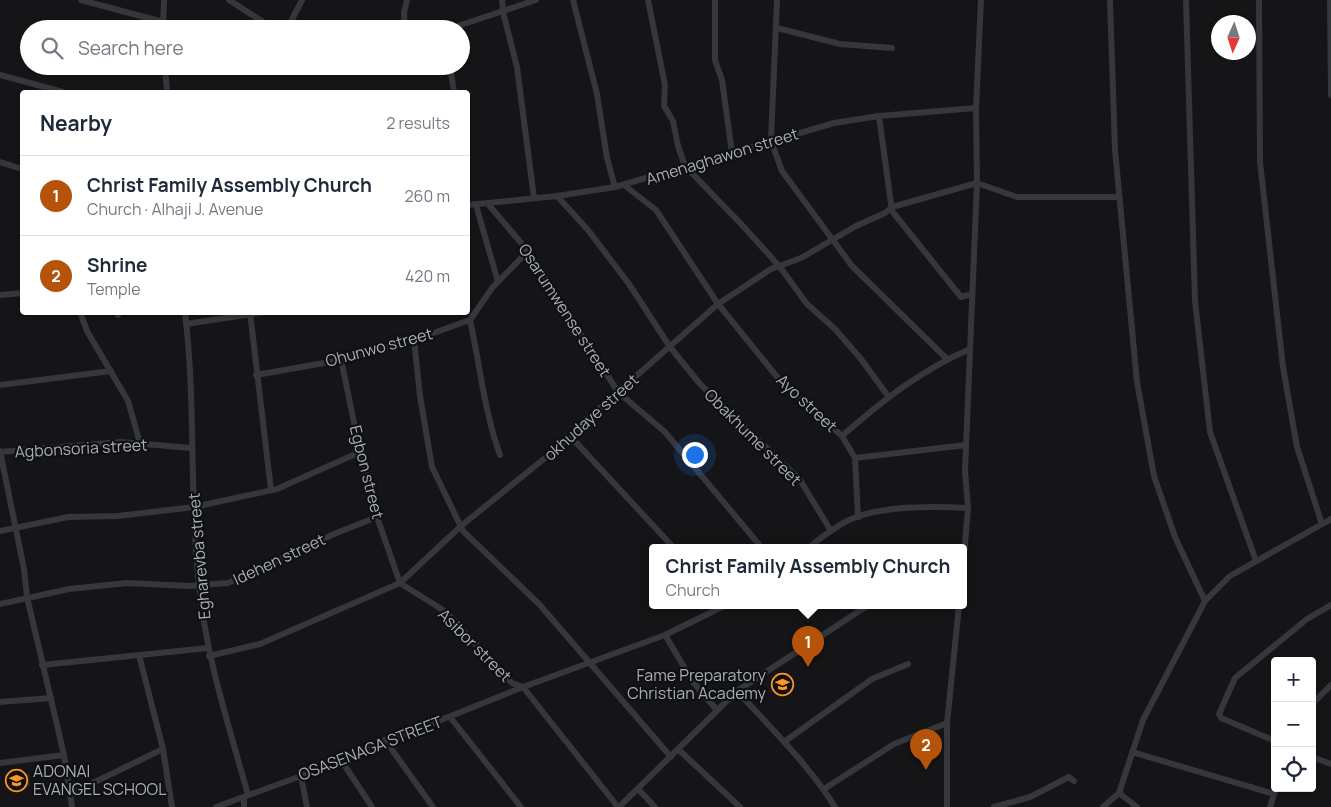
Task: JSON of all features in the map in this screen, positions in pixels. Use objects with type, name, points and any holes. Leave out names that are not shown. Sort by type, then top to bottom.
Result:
[{"type":"street","points":[[81,0],[147,20]]},
{"type":"street","points":[[163,20],[164,0]]},
{"type":"street","points":[[228,0],[260,20]]},
{"type":"street","points":[[292,20],[302,0]]},
{"type":"street","points":[[404,20],[407,0]]},
{"type":"street","points":[[502,0],[503,12],[517,67],[534,198]]},
{"type":"street","points":[[470,22],[536,0]]},
{"type":"street","points":[[573,0],[597,94],[606,158],[615,187]]},
{"type":"street","points":[[648,0],[665,85],[664,106],[673,121],[678,146],[685,166],[744,226],[780,267],[807,304],[835,329],[861,359],[888,396]]},
{"type":"street","points":[[715,0],[715,60],[722,80],[732,153]]},
{"type":"street","points":[[777,0],[771,141],[782,171],[796,187],[831,240],[852,266],[947,359]]},
{"type":"street","points":[[965,544],[968,508],[965,472],[978,183],[976,108],[982,0]]},
{"type":"street","points":[[1110,0],[1115,150],[1137,382],[1154,476],[1175,537],[1205,601]]},
{"type":"street","points":[[1186,0],[1195,301],[1210,432],[1256,561]]},
{"type":"street","points":[[1259,0],[1260,162],[1283,367],[1297,446],[1322,524]]},
{"type":"street","points":[[1330,0],[1331,95]]},
{"type":"street","points":[[777,28],[840,44],[892,48]]},
{"type":"street","points":[[0,75],[56,90]]},
{"type":"street","points":[[166,75],[167,90]]},
{"type":"street","points":[[451,75],[454,90]]},
{"type":"street","name":"Amenaghawon street","points":[[470,205],[557,196],[624,185],[834,123],[879,116],[976,108]]},
{"type":"street","points":[[879,116],[892,211],[961,297],[972,294]]},
{"type":"street","points":[[0,162],[20,168]]},
{"type":"street","points":[[978,183],[1017,197],[1119,196]]},
{"type":"street","name":"okhudaye street","points":[[209,656],[260,644],[400,582],[461,526],[571,437],[618,392],[718,304],[771,269],[801,258],[831,240],[885,213],[892,207],[978,183]]},
{"type":"street","name":"Ayo street","points":[[624,185],[656,210],[718,304],[782,383],[842,436],[855,458],[858,517]]},
{"type":"street","name":"Obakhume street","points":[[557,196],[588,230],[629,284],[670,347],[700,384],[800,480],[831,531]]},
{"type":"street","name":"Osarumwense street","points":[[488,204],[528,251],[618,392],[665,432],[759,544]]},
{"type":"street","points":[[476,205],[498,282]]},
{"type":"street","points":[[500,455],[489,424],[470,320],[498,282],[528,251]]},
{"type":"street","points":[[0,295],[20,293]]},
{"type":"street","points":[[81,315],[87,331],[128,400],[140,443]]},
{"type":"street","name":"Egharevba street","points":[[185,315],[190,372],[191,448],[198,585],[209,656],[246,796],[244,807]]},
{"type":"street","points":[[186,324],[244,315]]},
{"type":"street","points":[[250,315],[271,490]]},
{"type":"street","name":"Ohunwo street","points":[[256,374],[341,360],[414,340],[470,320]]},
{"type":"street","points":[[414,340],[421,405],[432,467],[466,536],[539,604],[671,757]]},
{"type":"street","points":[[842,436],[888,396],[947,359],[970,349]]},
{"type":"street","name":"Egbon street","points":[[341,360],[360,452],[377,516],[400,582]]},
{"type":"street","points":[[0,385],[111,371]]},
{"type":"street","points":[[571,437],[670,544]]},
{"type":"street","name":"Agbonsoria street","points":[[0,451],[94,444],[140,443],[191,448]]},
{"type":"street","points":[[855,458],[966,445]]},
{"type":"street","points":[[0,451],[27,598],[64,755],[72,807]]},
{"type":"street","points":[[0,531],[68,517],[118,516],[194,507],[271,490],[360,452]]},
{"type":"street","points":[[813,544],[831,531],[858,517],[928,506],[968,508]]},
{"type":"street","name":"Idehen street","points":[[0,604],[69,589],[127,584],[198,585],[228,583],[377,516]]},
{"type":"street","points":[[1103,807],[1119,793],[1143,720],[1205,601],[1230,576],[1331,519]]},
{"type":"street","name":"Asibor street","points":[[400,582],[446,612],[512,683],[523,687],[619,807]]},
{"type":"street","points":[[1271,739],[1221,718],[1219,714],[1227,695],[1235,678],[1308,619],[1331,605]]},
{"type":"street","name":"OSASENAGA STREET","points":[[216,807],[301,776],[386,740],[450,717],[523,687],[664,635],[718,609]]},
{"type":"street","points":[[619,807],[639,790],[716,709],[737,691],[862,609]]},
{"type":"street","points":[[947,807],[947,723],[959,609]]},
{"type":"street","points":[[664,635],[693,682],[716,709]]},
{"type":"street","points":[[42,665],[208,648]]},
{"type":"street","points":[[139,655],[163,749],[172,807]]},
{"type":"street","points":[[784,742],[872,679],[908,664]]},
{"type":"street","points":[[1314,702],[1331,685]]},
{"type":"street","points":[[737,691],[824,789],[835,807]]},
{"type":"street","points":[[0,702],[50,698]]},
{"type":"street","points":[[450,717],[522,807]]},
{"type":"street","points":[[824,789],[894,744],[947,723]]},
{"type":"street","points":[[386,740],[433,807]]},
{"type":"street","points":[[70,794],[163,749]]},
{"type":"street","points":[[679,750],[740,807]]},
{"type":"street","points":[[1132,752],[1271,790]]},
{"type":"street","points":[[0,763],[64,755]]},
{"type":"street","points":[[1316,758],[1331,764]]},
{"type":"street","points":[[341,760],[372,807]]},
{"type":"street","points":[[301,776],[308,807]]},
{"type":"street","points":[[994,807],[1030,796],[1069,777],[1074,781]]},
{"type":"street","points":[[639,790],[655,807]]},
{"type":"street","points":[[1270,807],[1275,792]]},
{"type":"street","points":[[1119,793],[1137,807]]},
{"type":"shaded area","name":"ADONAI EVANGEL SCHOOL","points":[[29,773],[30,786],[6,788],[5,775]]},
{"type":"place","name":"Christ Family Assembly Church","points":[[808,667]]},
{"type":"place","name":"Fame Preparatory Christian Academy","points":[[782,684]]},
{"type":"place","name":"Shrine","points":[[926,770]]},
{"type":"place","name":"ADONAI EVANGEL SCHOOL","points":[[17,780]]}]
